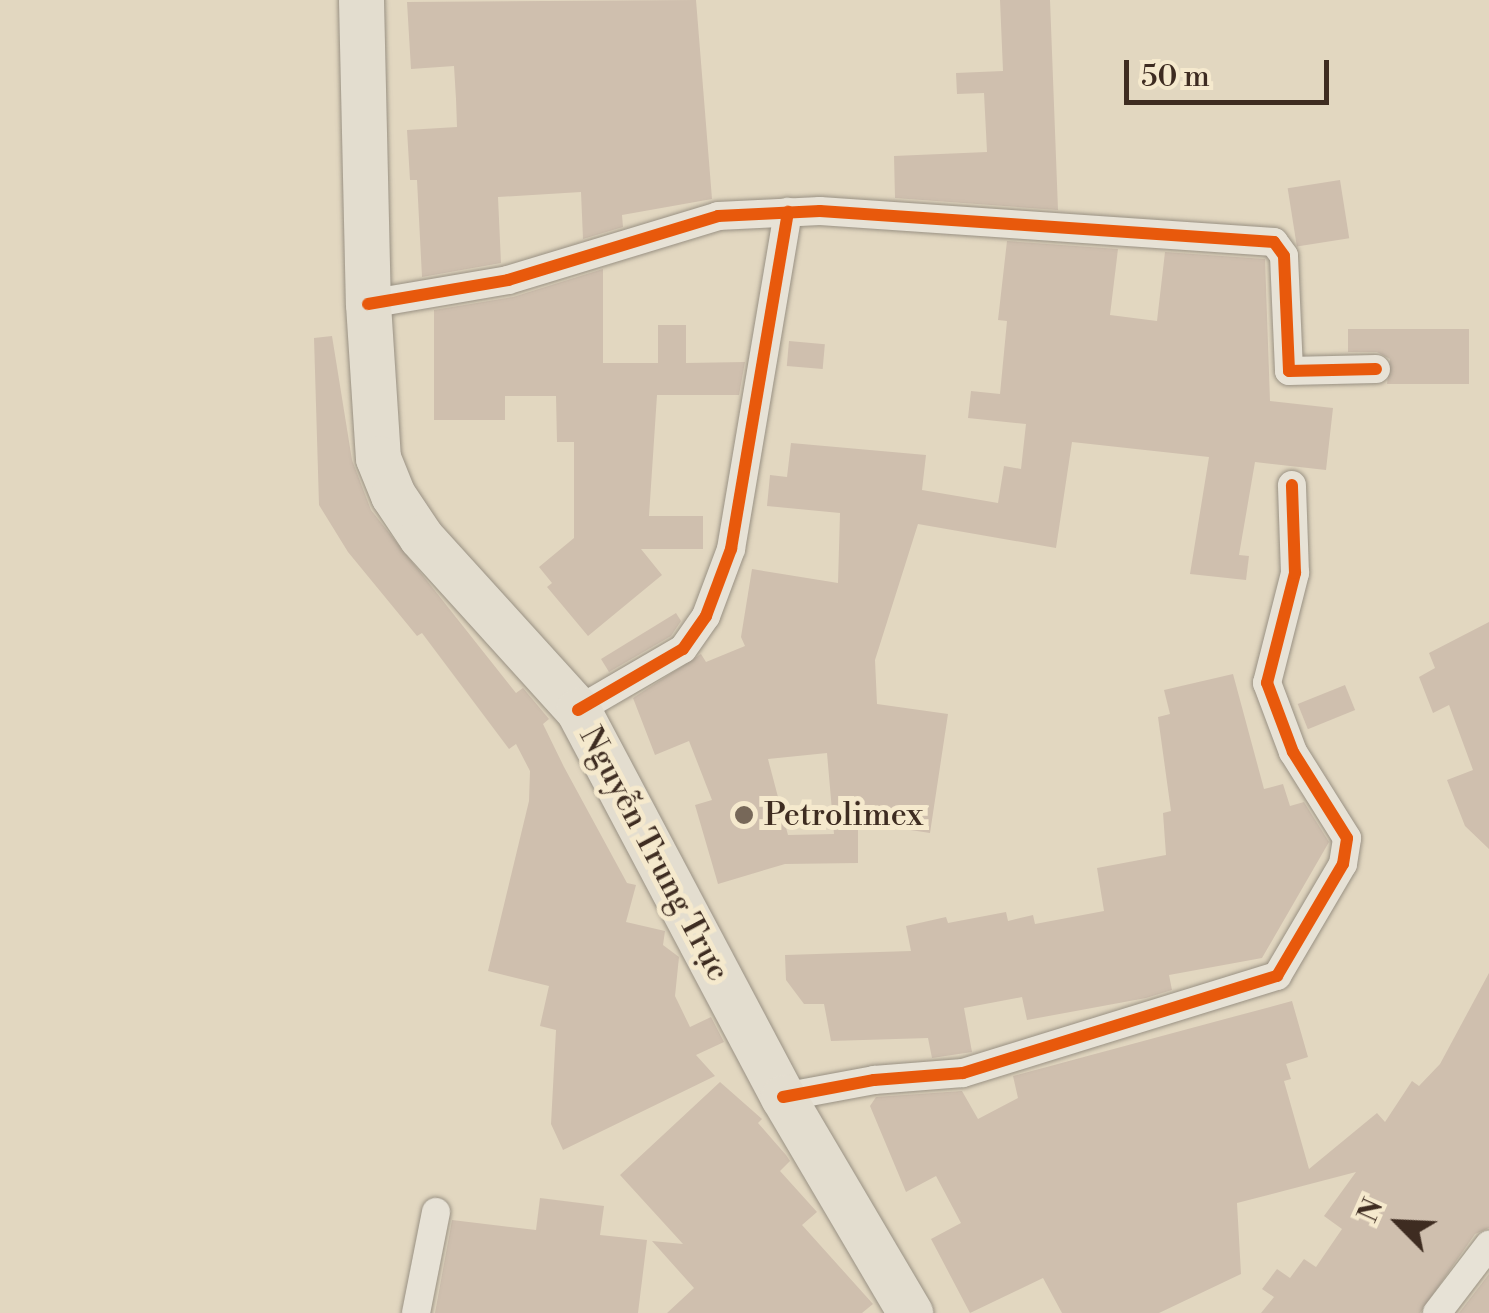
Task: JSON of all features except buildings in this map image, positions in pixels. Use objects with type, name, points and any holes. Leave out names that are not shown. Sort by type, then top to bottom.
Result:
[{"type":"main road","name":"Nguyễn Trung Trực","points":[[361,0],[368,304],[378,458],[393,495],[421,537],[578,710],[783,1096],[910,1313]]},
{"type":"street","points":[[368,304],[508,280],[718,216],[788,212],[1274,242],[1284,256],[1290,371],[1376,369]]},
{"type":"street","points":[[578,710],[684,649],[706,616],[731,549],[788,212]]},
{"type":"street","points":[[783,1096],[874,1080],[963,1074],[1277,976],[1343,864],[1347,838],[1293,752],[1267,682],[1294,573],[1292,486]]},
{"type":"street","points":[[416,1313],[436,1212]]},
{"type":"street","points":[[1437,1313],[1489,1245]]},
{"type":"cycle path","points":[[368,304],[508,280],[718,216],[820,211],[1274,242],[1284,256],[1289,371],[1376,369]]},
{"type":"cycle path","points":[[578,710],[683,649],[706,616],[731,549],[788,212]]},
{"type":"cycle path","points":[[783,1097],[874,1080],[963,1073],[1277,976],[1343,864],[1347,838],[1293,752],[1267,683],[1295,573],[1292,485]]},
{"type":"place","name":"Petrolimex","points":[[744,815]]}]
